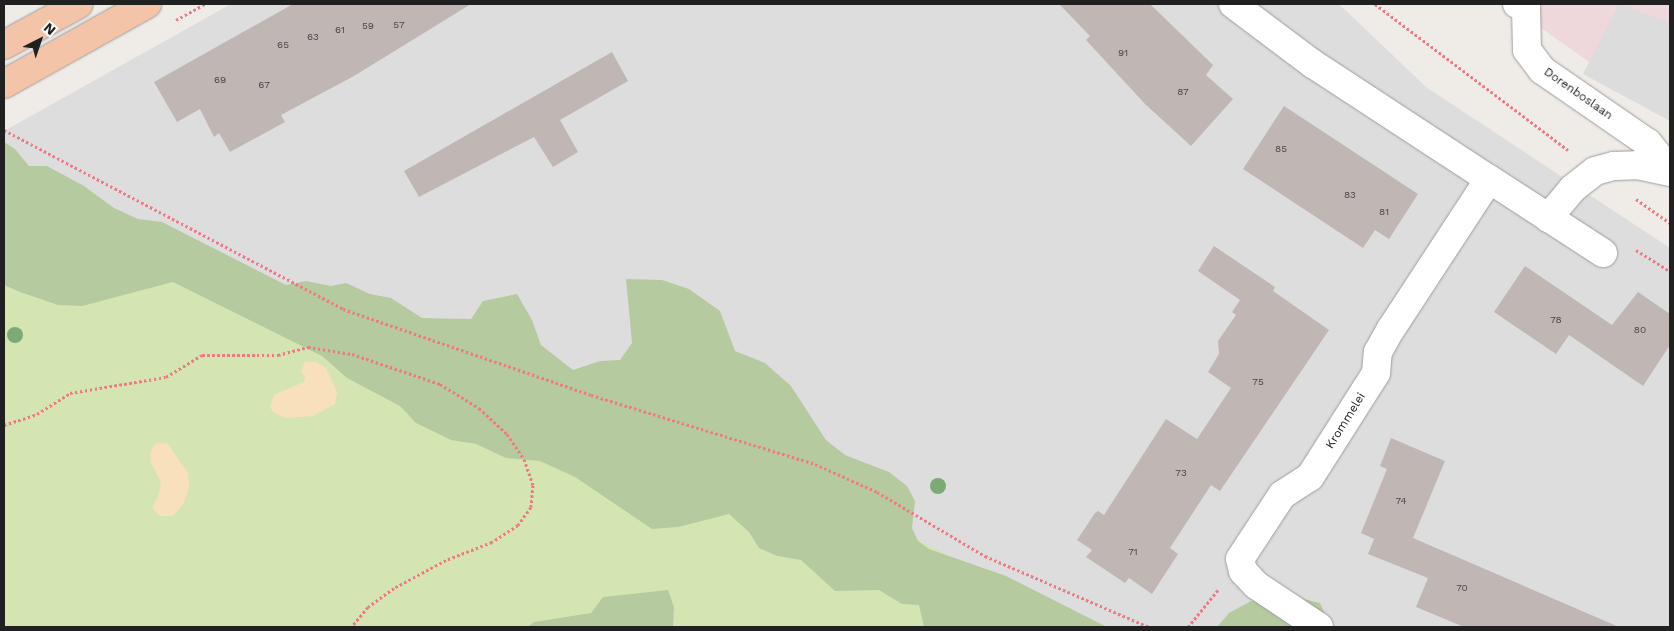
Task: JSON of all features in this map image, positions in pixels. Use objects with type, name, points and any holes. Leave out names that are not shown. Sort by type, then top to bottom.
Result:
[{"type":"main road","points":[[4,45],[79,4]]},
{"type":"main road","points":[[4,84],[147,4]]},
{"type":"street","points":[[1233,4],[1313,64],[1603,253]]},
{"type":"street","name":"Dorenboslaan","points":[[1522,6],[1528,50],[1542,70],[1648,143],[1670,171]]},
{"type":"street","points":[[1548,218],[1572,189],[1595,171],[1614,166],[1638,165],[1670,171]]},
{"type":"street","name":"Krommelei","points":[[1240,558],[1282,495],[1310,477],[1376,373],[1378,352],[1391,329],[1489,179]]},
{"type":"street","points":[[1240,558],[1243,571],[1256,585],[1319,627]]},
{"type":"path","points":[[1375,4],[1595,171],[1670,223]]},
{"type":"path","points":[[4,130],[343,309],[591,395],[815,464],[877,492],[984,556],[1148,627]]},
{"type":"path","points":[[1603,253],[1639,249],[1670,271]]},
{"type":"path","points":[[4,425],[37,414],[70,394],[166,377],[202,355],[278,354],[308,346],[352,354],[440,384],[479,408],[507,434],[524,459],[533,485],[531,507],[518,525],[492,542],[446,560],[394,588],[368,606],[351,627]]},
{"type":"path","points":[[1188,627],[1203,613],[1240,558]]},
{"type":"shaded area","points":[[231,4],[1339,4],[1426,87],[1670,248],[1670,627],[1092,627],[405,358],[4,154],[4,131]]},
{"type":"shaded area","points":[[1507,4],[1670,4],[1670,119]]},
{"type":"shaded area","points":[[1619,4],[1670,23],[1670,121],[1583,74]]},
{"type":"green space","points":[[4,142],[15,149],[29,166],[47,166],[84,186],[114,208],[138,219],[162,222],[286,285],[306,281],[331,286],[346,283],[370,294],[391,298],[422,318],[471,319],[483,301],[517,294],[532,320],[541,345],[573,370],[600,361],[620,360],[632,343],[626,279],[662,280],[689,289],[720,311],[735,351],[765,363],[791,386],[826,440],[845,455],[889,472],[907,486],[915,501],[912,528],[918,541],[929,549],[1006,576],[1107,627],[924,627],[919,605],[902,604],[879,590],[835,591],[801,560],[777,556],[759,548],[749,532],[729,514],[678,527],[652,529],[575,477],[540,461],[506,458],[476,444],[451,440],[416,423],[400,406],[347,378],[322,356],[173,282],[82,306],[58,305],[4,285]]},
{"type":"green space","points":[[4,154],[405,358],[859,511],[1092,627],[4,627]]},
{"type":"green space","points":[[668,590],[674,607],[673,627],[527,627],[534,622],[591,613],[603,597]]},
{"type":"green space","points":[[1287,595],[1320,603],[1331,627],[1217,627],[1229,613],[1251,601]]},
{"type":"sand","points":[[305,362],[316,362],[326,368],[337,392],[335,404],[313,416],[285,418],[273,412],[270,407],[274,395],[304,382],[305,377],[301,371]]},
{"type":"sand","points":[[156,443],[168,444],[188,473],[189,488],[183,504],[173,516],[160,516],[152,508],[158,497],[161,482],[151,463],[150,453]]},
{"type":"building","points":[[293,4],[471,4],[354,76],[281,115],[285,122],[230,152],[219,133],[214,137],[200,109],[177,122],[154,82]]},
{"type":"building","points":[[1059,4],[1150,4],[1213,65],[1206,75],[1233,99],[1191,146],[1145,104],[1086,40],[1090,36]]},
{"type":"building","points":[[612,52],[628,81],[560,120],[578,152],[553,167],[534,137],[419,197],[404,171]]},
{"type":"building","points":[[1284,106],[1418,194],[1389,239],[1375,230],[1363,248],[1243,169]]},
{"type":"building","points":[[1214,246],[1275,287],[1273,291],[1329,330],[1220,491],[1211,485],[1170,548],[1178,554],[1152,594],[1129,578],[1125,583],[1086,557],[1092,550],[1077,540],[1095,513],[1098,511],[1104,515],[1166,419],[1197,439],[1231,388],[1208,372],[1219,354],[1218,341],[1236,315],[1232,312],[1240,300],[1198,271]]},
{"type":"building","points":[[1525,266],[1612,325],[1638,292],[1670,314],[1670,345],[1643,386],[1569,335],[1556,354],[1494,312]]},
{"type":"building","points":[[1391,438],[1445,461],[1413,538],[1619,627],[1464,627],[1416,607],[1428,578],[1368,554],[1374,539],[1361,533],[1387,469],[1380,466]]}]
